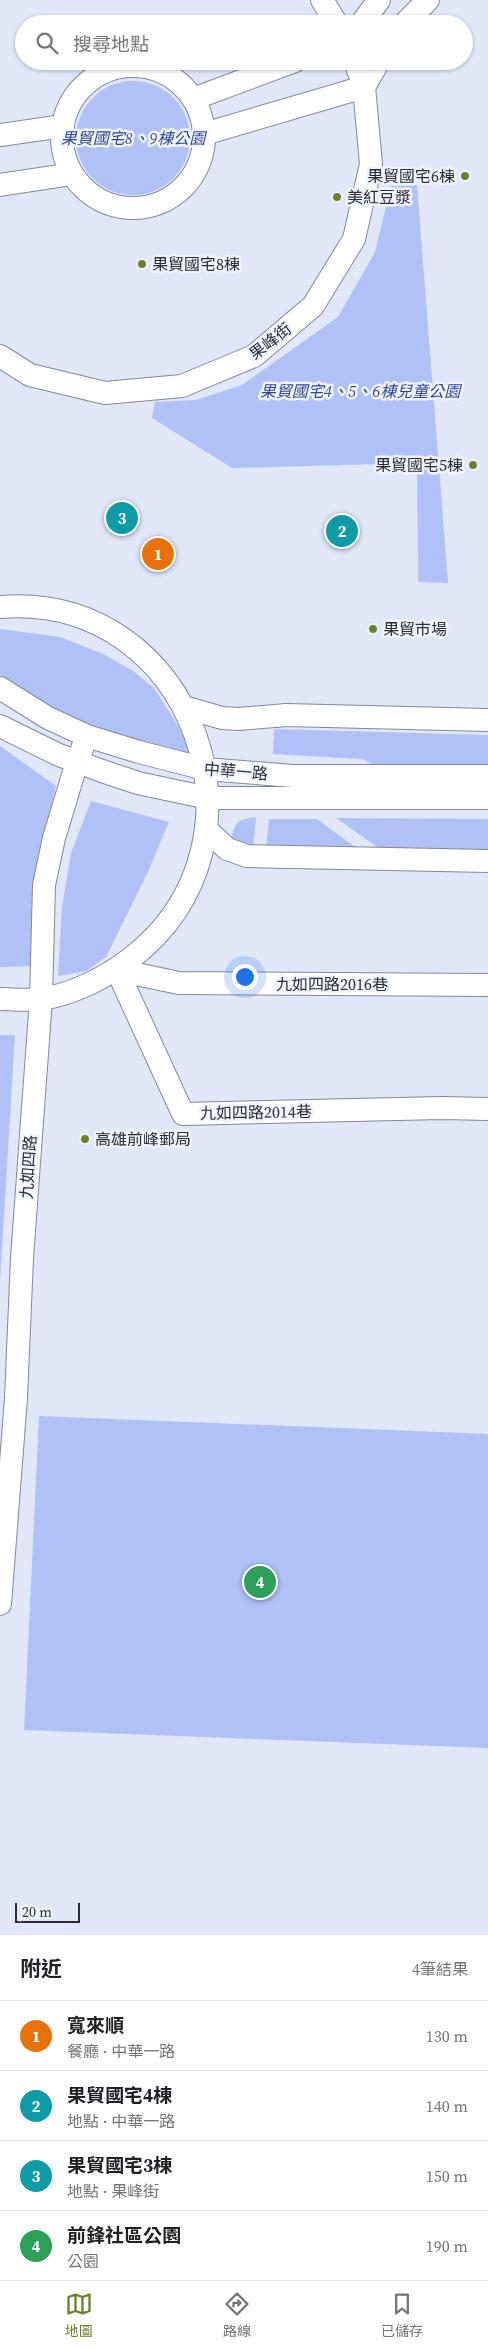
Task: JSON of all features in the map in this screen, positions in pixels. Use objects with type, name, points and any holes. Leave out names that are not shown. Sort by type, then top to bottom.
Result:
[{"type":"street","points":[[322,0],[331,15]]},
{"type":"street","points":[[368,15],[379,0]]},
{"type":"street","points":[[413,15],[428,0]]},
{"type":"street","points":[[112,70],[86,84],[71,103],[63,126],[62,143],[65,159],[72,174],[88,192],[108,204],[130,208],[153,205],[174,195],[191,178],[201,157],[204,134],[201,116],[194,99],[177,81],[157,70]]},
{"type":"street","points":[[194,99],[271,70]]},
{"type":"street","name":"果峰街","points":[[0,356],[30,374],[105,393],[182,386],[254,356],[313,306],[354,239],[371,164],[364,87],[358,70]]},
{"type":"street","points":[[204,134],[364,87],[373,70]]},
{"type":"street","points":[[0,135],[63,126]]},
{"type":"street","points":[[0,185],[72,174]]},
{"type":"street","points":[[0,599],[37,598],[66,613]]},
{"type":"street","points":[[0,607],[19,605],[66,613],[88,620],[127,643],[164,678],[184,707],[194,727],[206,769],[208,798],[206,829],[196,870],[186,894],[167,923],[144,948],[117,970],[80,988],[41,999],[0,999]]},
{"type":"street","name":"中華一路","points":[[0,688],[48,718],[87,736],[139,752],[206,769],[293,776],[488,776]]},
{"type":"street","points":[[184,707],[222,718],[239,719],[286,715],[488,720]]},
{"type":"street","name":"中華一路","points":[[0,726],[54,753],[77,762],[138,783],[208,798],[488,798]]},
{"type":"street","name":"九如四路","points":[[0,1604],[16,1398],[22,1258],[41,999],[44,885],[54,838],[77,762],[87,736]]},
{"type":"street","points":[[206,829],[227,849],[247,856],[488,861]]},
{"type":"street","name":"九如四路2016巷","points":[[117,970],[179,983],[488,985]]},
{"type":"street","name":"九如四路2014巷","points":[[117,970],[183,1114],[488,1108]]},
{"type":"green space","name":"果貿國宅8、9棟公園","points":[[133,81],[155,86],[173,98],[185,116],[190,138],[185,160],[173,178],[155,190],[133,195],[111,190],[93,178],[81,160],[76,138],[81,116],[93,98],[111,86]]},
{"type":"green space","name":"果貿國宅4、5、6棟兒童公園","points":[[417,185],[448,583],[418,582],[417,463],[232,468],[152,418],[155,402],[196,400],[242,385],[338,317],[375,252],[391,186]]},
{"type":"green space","points":[[0,629],[60,637],[103,654],[133,671],[154,688],[183,734],[191,757],[102,730],[47,707],[0,675]]},
{"type":"green space","points":[[274,729],[488,735],[488,769],[384,770],[362,759],[273,754]]},
{"type":"green space","points":[[0,746],[56,786],[38,863],[34,966],[0,967]]},
{"type":"green space","points":[[91,801],[169,822],[147,874],[106,957],[86,971],[58,976],[62,907],[71,853]]},
{"type":"green space","points":[[256,817],[253,849],[237,845],[232,837],[234,827],[242,820]]},
{"type":"green space","points":[[336,818],[488,819],[488,854],[383,851]]},
{"type":"green space","points":[[269,819],[317,819],[359,850],[266,850]]},
{"type":"green space","points":[[0,1035],[15,1035],[0,1282]]},
{"type":"green space","points":[[39,1416],[488,1434],[488,1748],[24,1730]]},
{"type":"place","name":"果貿國宅6棟","points":[[465,176]]},
{"type":"place","name":"美紅豆漿","points":[[337,197]]},
{"type":"place","name":"果貿國宅8棟","points":[[142,264]]},
{"type":"place","name":"果貿國宅5棟","points":[[473,465]]},
{"type":"place","name":"果貿國宅3棟","points":[[122,518]]},
{"type":"place","name":"果貿國宅4棟","points":[[342,531]]},
{"type":"place","name":"寬來順","points":[[158,554]]},
{"type":"place","name":"果貿市場","points":[[373,629]]},
{"type":"place","name":"高雄前峰郵局","points":[[85,1139]]},
{"type":"place","name":"前鋒社區公園","points":[[260,1582]]}]
